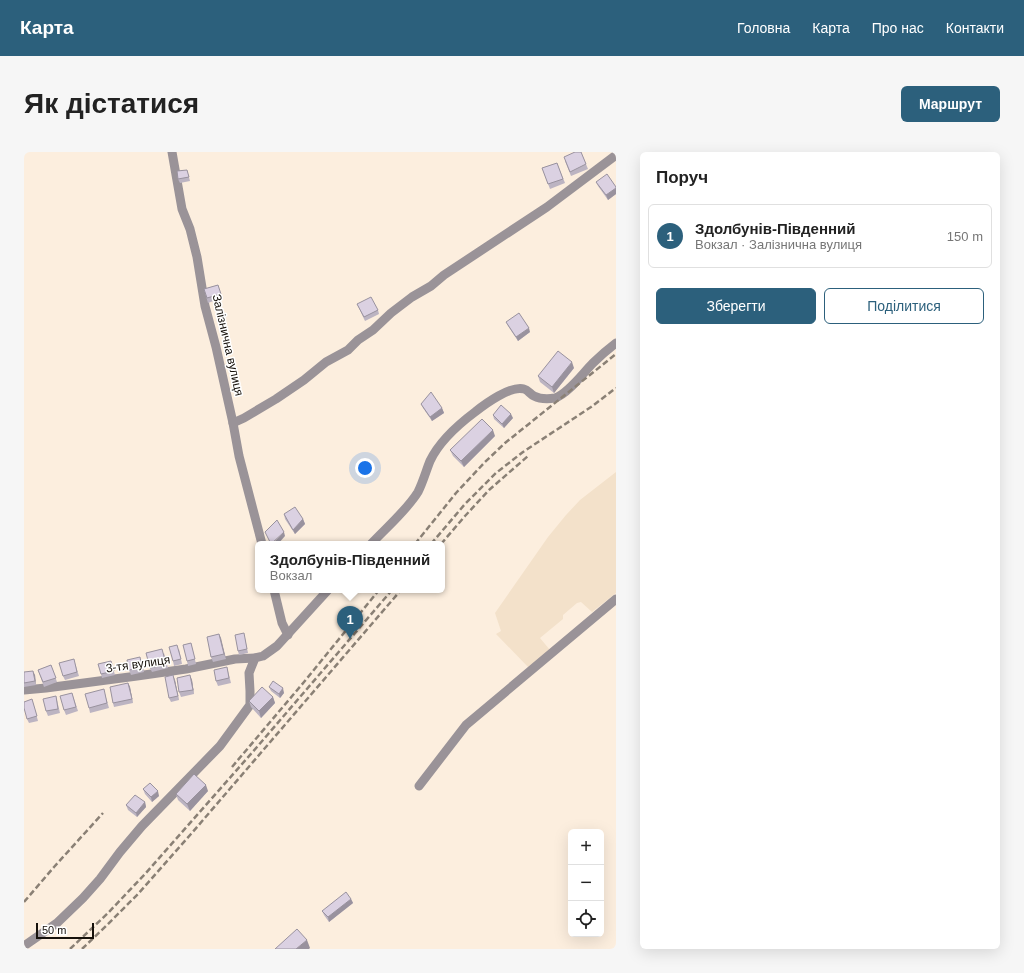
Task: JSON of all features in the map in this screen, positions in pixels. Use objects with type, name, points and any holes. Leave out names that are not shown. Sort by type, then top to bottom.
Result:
[{"type":"street","name":"Залізнична вулиця","points":[[172,152],[182,209],[190,228],[197,257],[205,306],[216,347],[239,456],[261,541]]},
{"type":"street","points":[[233,423],[276,399],[304,380],[326,362],[348,350],[358,340],[373,330],[391,313],[412,297],[431,286],[444,275],[547,206],[616,155]]},
{"type":"street","points":[[374,541],[410,503],[418,491],[430,460],[438,448],[457,427],[476,411],[511,390],[518,388],[525,389],[535,396],[543,398],[556,398],[568,390],[593,363],[616,343]]},
{"type":"street","points":[[275,593],[282,623],[288,634]]},
{"type":"street","points":[[24,946],[57,924],[83,898],[142,826],[220,746],[250,706],[249,672],[255,658],[263,656],[277,646],[325,593]]},
{"type":"street","points":[[419,786],[466,725],[616,599]]},
{"type":"street","name":"3-тя вулиця","points":[[24,690],[186,669],[235,659],[255,658]]},
{"type":"shaded area","points":[[616,472],[616,593],[592,612],[581,602],[577,603],[563,615],[563,619],[540,638],[550,650],[529,668],[496,634],[501,631],[495,613],[548,537],[566,515],[580,500]]},
{"type":"building","points":[[575,152],[581,152],[586,164],[570,172],[564,157]]},
{"type":"building","points":[[557,163],[563,179],[548,184],[542,168]]},
{"type":"building","points":[[187,170],[189,177],[178,179],[177,171]]},
{"type":"building","points":[[607,174],[616,188],[606,195],[596,182]]},
{"type":"building","points":[[218,285],[221,294],[207,298],[204,289]]},
{"type":"building","points":[[371,297],[378,310],[364,317],[357,304]]},
{"type":"building","points":[[519,313],[529,328],[516,337],[506,322]]},
{"type":"building","points":[[558,351],[572,362],[552,387],[538,376]]},
{"type":"building","points":[[431,392],[442,408],[430,417],[421,404]]},
{"type":"building","points":[[501,405],[511,414],[502,424],[493,415]]},
{"type":"building","points":[[482,419],[493,430],[461,461],[450,450]]},
{"type":"building","points":[[295,507],[303,519],[293,530],[284,514]]},
{"type":"building","points":[[277,520],[284,532],[274,541],[270,541],[265,532]]},
{"type":"building","points":[[244,633],[247,649],[238,651],[235,635]]},
{"type":"building","points":[[219,634],[224,654],[211,657],[207,637]]},
{"type":"building","points":[[191,643],[195,659],[187,661],[183,645]]},
{"type":"building","points":[[177,645],[181,659],[173,661],[169,647]]},
{"type":"building","points":[[162,649],[166,664],[150,668],[146,653]]},
{"type":"building","points":[[140,657],[142,667],[129,670],[127,660]]},
{"type":"building","points":[[74,659],[77,672],[63,676],[59,663]]},
{"type":"building","points":[[111,661],[114,671],[101,674],[98,664]]},
{"type":"building","points":[[51,665],[56,678],[43,682],[38,670]]},
{"type":"building","points":[[227,667],[229,678],[216,681],[214,670]]},
{"type":"building","points":[[33,671],[35,681],[24,683],[24,672]]},
{"type":"building","points":[[173,675],[178,696],[169,698],[165,677]]},
{"type":"building","points":[[190,675],[193,690],[179,692],[177,678]]},
{"type":"building","points":[[273,681],[283,688],[279,694],[269,687]]},
{"type":"building","points":[[128,683],[132,699],[113,703],[110,687]]},
{"type":"building","points":[[262,687],[273,697],[259,711],[249,701]]},
{"type":"building","points":[[104,689],[107,703],[89,708],[85,694]]},
{"type":"building","points":[[72,693],[76,707],[64,710],[60,696]]},
{"type":"building","points":[[56,696],[58,709],[46,711],[43,699]]},
{"type":"building","points":[[32,699],[37,716],[27,719],[24,702]]},
{"type":"building","points":[[194,774],[206,785],[187,804],[176,794]]},
{"type":"building","points":[[150,783],[158,791],[151,797],[143,789]]},
{"type":"building","points":[[135,795],[145,802],[136,813],[126,805]]},
{"type":"building","points":[[346,892],[351,899],[328,917],[322,911]]},
{"type":"building","points":[[297,929],[307,940],[296,949],[275,949]]},
{"type":"railway","points":[[417,541],[456,493],[505,443],[616,354]]},
{"type":"railway","points":[[434,541],[465,504],[496,473],[523,452],[591,407],[616,388]]},
{"type":"railway","points":[[444,541],[489,490],[528,456]]},
{"type":"railway","points":[[232,767],[377,593]]},
{"type":"railway","points":[[70,949],[108,913],[145,874],[389,593]]},
{"type":"railway","points":[[82,949],[138,894],[398,593]]},
{"type":"railway","points":[[24,902],[103,813]]},
{"type":"place","name":"Здолбунів-Південний","points":[[350,639]]}]
